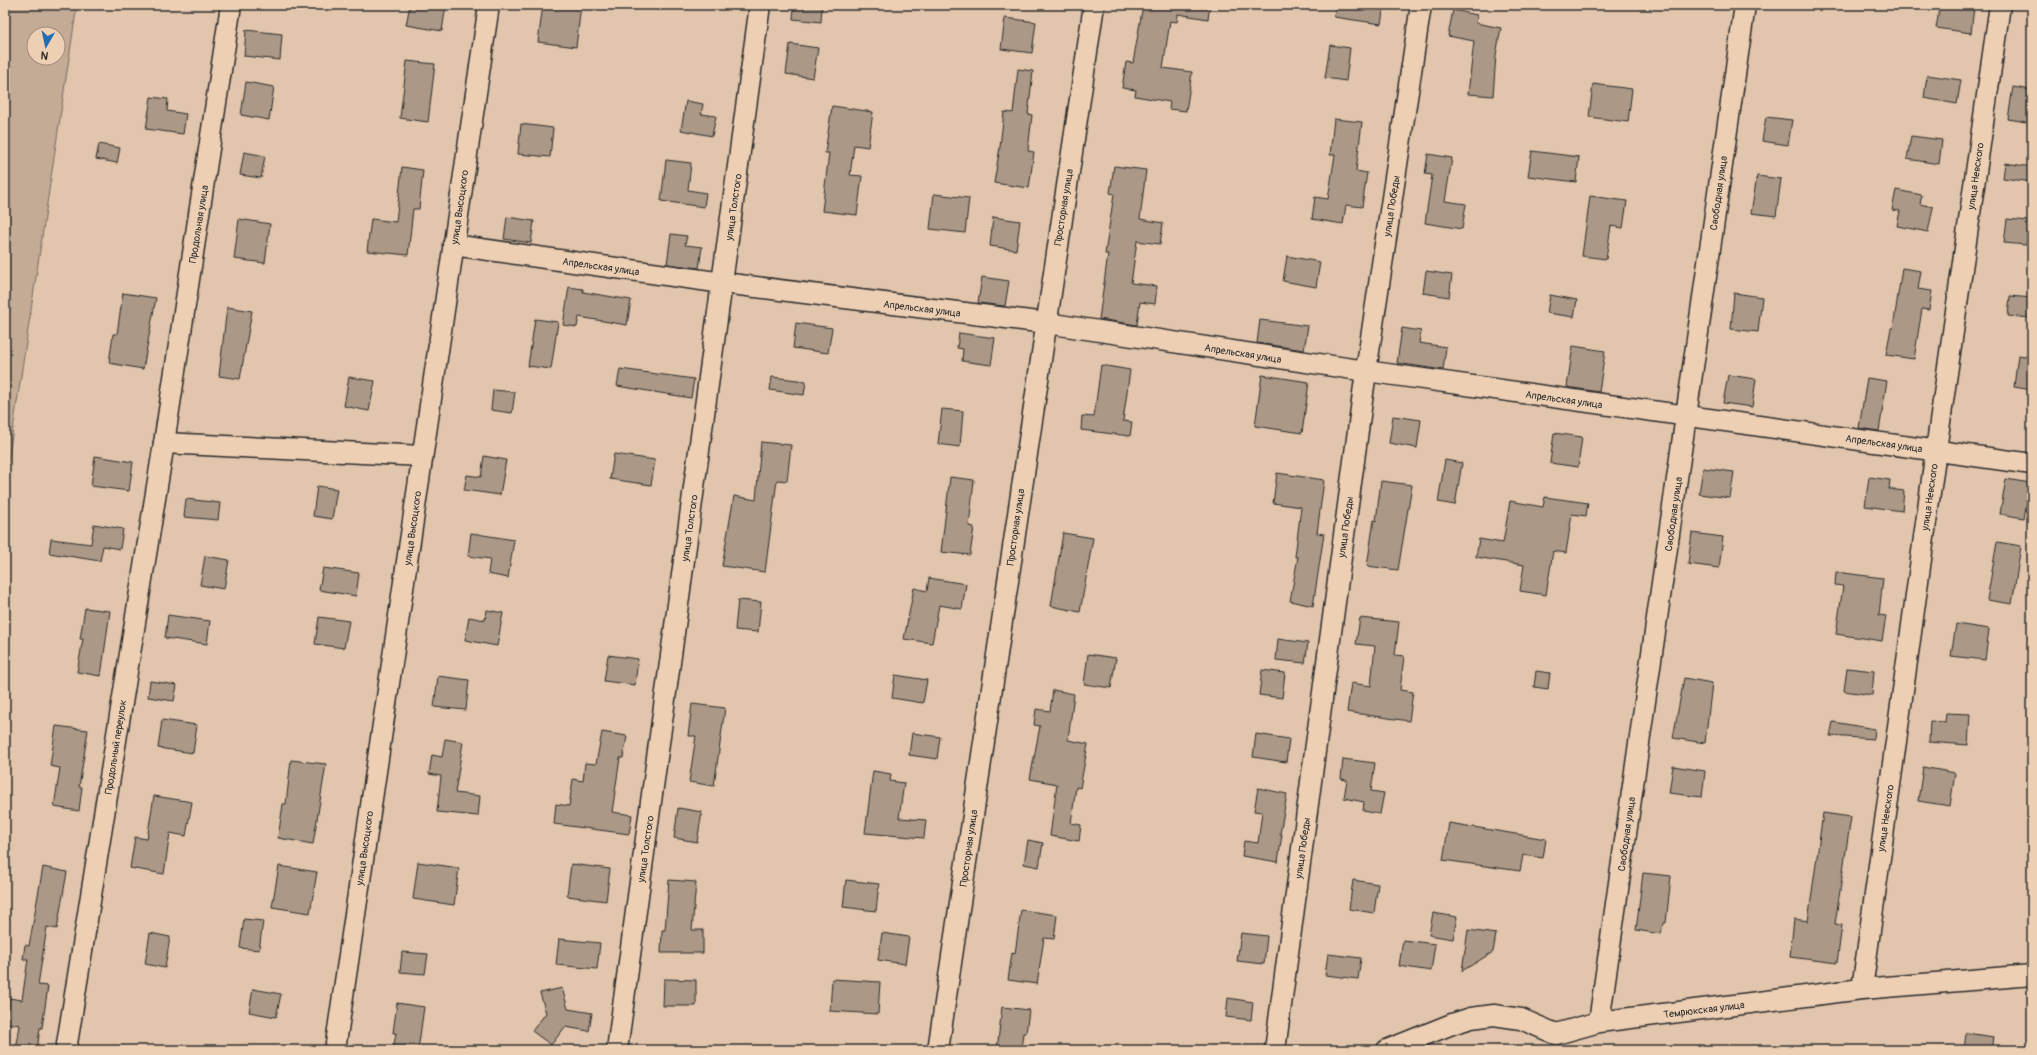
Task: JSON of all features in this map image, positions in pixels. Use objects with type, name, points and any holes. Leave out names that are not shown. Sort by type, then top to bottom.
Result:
[{"type":"street","name":"Продольная улица","points":[[164,443],[231,5]]},
{"type":"street","name":"улица Высоцкого","points":[[335,1050],[489,5]]},
{"type":"street","name":"улица Толстого","points":[[617,1050],[760,5]]},
{"type":"street","name":"Просторная улица","points":[[938,1050],[1094,5]]},
{"type":"street","name":"улица Победы","points":[[1275,1050],[1366,371],[1421,5]]},
{"type":"street","name":"Свободная улица","points":[[1599,1022],[1745,5]]},
{"type":"street","name":"улица Невского","points":[[1862,989],[1936,450],[2000,5]]},
{"type":"street","name":"Апрельская улица","points":[[453,245],[723,283],[1046,323],[1366,371],[2032,464]]},
{"type":"street","points":[[164,443],[422,456]]},
{"type":"street","name":"Продольный переулок","points":[[66,1050],[164,443]]},
{"type":"street","name":"Темрюкская улица","points":[[1387,1050],[1452,1024],[1471,1018],[1494,1015],[1521,1019],[1555,1042],[1599,1022],[1862,989],[2032,975]]},
{"type":"shaded area","points":[[5,5],[77,5],[5,482]]},
{"type":"building","points":[[410,5],[446,5],[442,31],[406,25]]},
{"type":"building","points":[[543,5],[581,5],[576,47],[538,42]]},
{"type":"building","points":[[794,5],[822,5],[821,22],[793,19]]},
{"type":"building","points":[[1143,5],[1210,5],[1208,19],[1178,14],[1177,22],[1170,21],[1163,68],[1192,72],[1186,111],[1169,109],[1170,102],[1135,96],[1136,90],[1122,88],[1126,62],[1133,63]]},
{"type":"building","points":[[1336,5],[1384,5],[1381,24],[1334,17]]},
{"type":"building","points":[[1940,5],[1974,7],[1971,33],[1936,28]]},
{"type":"building","points":[[1453,10],[1477,15],[1476,23],[1501,28],[1496,55],[1493,96],[1468,94],[1474,41],[1448,36]]},
{"type":"building","points":[[1005,18],[1036,22],[1032,53],[1001,49]]},
{"type":"building","points":[[246,30],[282,34],[280,60],[244,56]]},
{"type":"building","points":[[790,44],[818,48],[813,78],[786,74]]},
{"type":"building","points":[[1330,45],[1350,48],[1346,81],[1325,78]]},
{"type":"building","points":[[407,61],[435,64],[428,122],[400,118]]},
{"type":"building","points":[[1018,69],[1033,71],[1028,114],[1032,115],[1028,151],[1034,152],[1029,188],[994,183],[1004,112],[1013,113]]},
{"type":"building","points":[[1927,75],[1961,80],[1957,104],[1924,98]]},
{"type":"building","points":[[246,82],[274,87],[269,120],[241,115]]},
{"type":"building","points":[[1593,84],[1632,89],[1628,122],[1589,117]]},
{"type":"building","points":[[2013,87],[2032,90],[2032,123],[2008,119]]},
{"type":"building","points":[[151,97],[168,99],[167,111],[186,114],[183,134],[146,129]]},
{"type":"building","points":[[686,101],[703,104],[701,114],[716,116],[712,136],[681,130]]},
{"type":"building","points":[[832,106],[873,112],[868,147],[854,145],[850,175],[862,176],[857,215],[822,211],[829,153],[825,153]]},
{"type":"building","points":[[1766,117],[1792,120],[1788,145],[1762,141]]},
{"type":"building","points":[[1334,119],[1362,122],[1356,171],[1367,173],[1362,207],[1346,205],[1343,224],[1312,219],[1315,197],[1328,199],[1335,155],[1330,155]]},
{"type":"building","points":[[521,124],[553,128],[550,157],[518,154]]},
{"type":"building","points":[[1911,136],[1942,140],[1939,164],[1907,159]]},
{"type":"building","points":[[99,144],[120,148],[117,163],[96,159]]},
{"type":"building","points":[[1532,151],[1579,157],[1576,182],[1528,176]]},
{"type":"building","points":[[244,152],[265,156],[261,178],[240,175]]},
{"type":"building","points":[[1428,154],[1452,158],[1445,201],[1466,204],[1462,229],[1425,223],[1432,175],[1425,174]]},
{"type":"building","points":[[666,160],[691,163],[688,190],[706,193],[704,207],[661,201]]},
{"type":"building","points":[[2005,163],[2032,167],[2032,182],[2003,178]]},
{"type":"building","points":[[1114,166],[1146,170],[1140,219],[1163,223],[1160,244],[1137,241],[1131,283],[1157,286],[1155,304],[1140,302],[1137,325],[1099,319],[1108,254],[1105,254],[1114,194],[1110,193]]},
{"type":"building","points":[[402,167],[423,170],[419,209],[413,209],[408,255],[367,251],[371,219],[396,222]]},
{"type":"building","points":[[1757,176],[1781,179],[1776,216],[1751,213]]},
{"type":"building","points":[[1896,190],[1922,195],[1920,204],[1933,207],[1928,232],[1897,226],[1900,211],[1892,210]]},
{"type":"building","points":[[934,194],[969,198],[965,233],[930,229]]},
{"type":"building","points":[[1590,196],[1627,201],[1623,228],[1611,226],[1606,259],[1582,256]]},
{"type":"building","points":[[507,217],[534,221],[531,243],[504,239]]},
{"type":"building","points":[[993,217],[1020,221],[1016,250],[990,246]]},
{"type":"building","points":[[239,219],[270,224],[265,263],[234,259]]},
{"type":"building","points":[[2007,219],[2029,221],[2026,245],[2004,243]]},
{"type":"building","points":[[671,234],[687,236],[685,245],[702,247],[699,268],[667,264]]},
{"type":"building","points":[[1287,256],[1320,262],[1316,287],[1283,281]]},
{"type":"building","points":[[1902,268],[1921,271],[1918,289],[1932,291],[1929,310],[1922,309],[1914,359],[1886,355],[1891,328],[1893,328]]},
{"type":"building","points":[[1426,271],[1452,275],[1449,297],[1423,293]]},
{"type":"building","points":[[982,277],[1009,281],[1005,306],[978,303]]},
{"type":"building","points":[[569,287],[583,289],[583,292],[631,300],[627,325],[579,317],[577,327],[563,325]]},
{"type":"building","points":[[123,293],[156,298],[143,369],[109,363],[113,334],[117,334]]},
{"type":"building","points":[[1734,293],[1762,297],[1758,332],[1731,329]]},
{"type":"building","points":[[1550,295],[1577,300],[1574,317],[1547,313]]},
{"type":"building","points":[[2010,296],[2032,298],[2032,318],[2008,316]]},
{"type":"building","points":[[227,307],[252,311],[240,379],[219,376]]},
{"type":"building","points":[[535,319],[558,322],[551,369],[528,366]]},
{"type":"building","points":[[1260,320],[1308,326],[1304,350],[1257,343]]},
{"type":"building","points":[[796,323],[832,328],[828,353],[793,348]]},
{"type":"building","points":[[1402,328],[1421,331],[1419,343],[1446,347],[1443,370],[1397,363]]},
{"type":"building","points":[[959,333],[995,338],[991,365],[962,361],[963,349],[957,348]]},
{"type":"building","points":[[1573,346],[1605,351],[1599,392],[1567,387]]},
{"type":"building","points":[[2018,355],[2032,357],[2032,390],[2014,387]]},
{"type":"building","points":[[1101,365],[1130,370],[1123,421],[1132,422],[1130,436],[1081,430],[1082,416],[1094,417]]},
{"type":"building","points":[[620,369],[694,379],[691,398],[617,386]]},
{"type":"building","points":[[1262,375],[1309,382],[1302,433],[1255,426]]},
{"type":"building","points":[[1728,375],[1756,379],[1752,407],[1723,403]]},
{"type":"building","points":[[349,377],[375,381],[369,411],[344,406]]},
{"type":"building","points":[[772,377],[806,381],[804,395],[770,390]]},
{"type":"building","points":[[1867,378],[1887,381],[1879,431],[1859,428]]},
{"type":"building","points":[[493,390],[515,392],[512,413],[491,410]]},
{"type":"building","points":[[942,409],[963,411],[960,447],[938,444]]},
{"type":"building","points":[[1393,416],[1421,420],[1417,448],[1389,443]]},
{"type":"building","points":[[1554,433],[1582,437],[1578,467],[1550,463]]},
{"type":"building","points":[[761,442],[791,445],[787,481],[777,480],[765,572],[722,566],[734,496],[756,500]]},
{"type":"building","points":[[614,454],[655,460],[651,485],[610,479]]},
{"type":"building","points":[[95,456],[133,462],[129,491],[91,486]]},
{"type":"building","points":[[484,456],[506,460],[500,495],[464,490],[467,475],[481,477]]},
{"type":"building","points":[[1445,460],[1462,463],[1455,505],[1438,502]]},
{"type":"building","points":[[1703,468],[1734,472],[1730,498],[1699,494]]},
{"type":"building","points":[[1277,473],[1324,480],[1317,533],[1324,534],[1313,606],[1290,601],[1298,557],[1295,557],[1301,507],[1273,503]]},
{"type":"building","points":[[950,477],[974,480],[969,526],[974,527],[970,555],[941,552]]},
{"type":"building","points":[[1869,477],[1890,480],[1889,489],[1904,491],[1902,511],[1865,506]]},
{"type":"building","points":[[2006,479],[2030,483],[2024,518],[2000,514]]},
{"type":"building","points":[[1381,481],[1412,485],[1398,570],[1367,566],[1374,520],[1376,521]]},
{"type":"building","points":[[317,486],[337,489],[332,519],[313,516]]},
{"type":"building","points":[[1545,497],[1588,503],[1586,516],[1572,514],[1566,553],[1553,551],[1546,595],[1520,591],[1524,565],[1476,557],[1479,539],[1503,543],[1510,501],[1543,507]]},
{"type":"building","points":[[186,499],[220,503],[218,520],[184,517]]},
{"type":"building","points":[[94,524],[123,529],[120,549],[103,546],[100,561],[49,553],[51,539],[91,544]]},
{"type":"building","points":[[471,533],[514,540],[508,578],[488,574],[490,559],[468,556]]},
{"type":"building","points":[[1063,533],[1093,538],[1080,612],[1051,606]]},
{"type":"building","points":[[1692,533],[1723,537],[1719,568],[1688,564]]},
{"type":"building","points":[[1997,542],[2021,546],[2012,604],[1987,600]]},
{"type":"building","points":[[205,556],[229,560],[224,589],[200,585]]},
{"type":"building","points":[[323,568],[359,573],[356,596],[319,590]]},
{"type":"building","points":[[1836,572],[1883,578],[1879,615],[1886,616],[1882,641],[1836,634],[1843,586],[1835,585]]},
{"type":"building","points":[[929,578],[966,584],[962,609],[939,605],[932,643],[904,639],[914,588],[927,591]]},
{"type":"building","points":[[738,600],[761,602],[758,632],[735,630]]},
{"type":"building","points":[[85,608],[110,611],[101,676],[77,672],[83,639],[80,639]]},
{"type":"building","points":[[487,610],[503,613],[497,646],[465,640],[469,617],[485,620]]},
{"type":"building","points":[[168,615],[210,621],[207,644],[165,638]]},
{"type":"building","points":[[319,617],[349,621],[344,648],[315,644]]},
{"type":"building","points":[[1360,618],[1399,622],[1395,655],[1404,656],[1400,690],[1413,692],[1409,721],[1347,712],[1351,683],[1371,686],[1375,646],[1356,644]]},
{"type":"building","points":[[1956,624],[1989,629],[1985,660],[1951,656]]},
{"type":"building","points":[[1278,639],[1308,643],[1305,663],[1276,660]]},
{"type":"building","points":[[1088,654],[1116,658],[1111,688],[1084,684]]},
{"type":"building","points":[[608,655],[638,659],[635,685],[604,681]]},
{"type":"building","points":[[1847,668],[1874,671],[1872,695],[1844,691]]},
{"type":"building","points":[[1262,670],[1285,673],[1282,698],[1259,695]]},
{"type":"building","points":[[1536,671],[1550,673],[1548,689],[1534,687]]},
{"type":"building","points":[[895,675],[927,680],[923,703],[892,698]]},
{"type":"building","points":[[438,676],[469,680],[466,710],[434,707]]},
{"type":"building","points":[[1684,678],[1712,683],[1705,743],[1673,738]]},
{"type":"building","points":[[150,681],[177,685],[174,701],[148,697]]},
{"type":"building","points":[[1053,690],[1074,694],[1068,740],[1088,744],[1080,788],[1076,787],[1071,823],[1081,825],[1079,841],[1050,836],[1057,784],[1030,779],[1040,726],[1034,725],[1036,709],[1050,711]]},
{"type":"building","points":[[692,704],[725,708],[714,786],[689,782],[696,736],[688,736]]},
{"type":"building","points":[[1946,713],[1970,714],[1968,745],[1929,742],[1930,721],[1945,722]]},
{"type":"building","points":[[162,720],[197,725],[193,753],[158,748]]},
{"type":"building","points":[[1833,722],[1875,729],[1874,739],[1830,736]]},
{"type":"building","points":[[56,726],[88,730],[79,787],[82,787],[79,811],[54,807],[60,768],[50,766]]},
{"type":"building","points":[[602,732],[627,736],[623,758],[620,758],[612,812],[632,815],[629,834],[554,824],[556,804],[569,806],[573,779],[583,781],[585,763],[596,764]]},
{"type":"building","points":[[912,733],[940,737],[937,759],[909,755]]},
{"type":"building","points":[[1256,734],[1289,739],[1286,762],[1253,757]]},
{"type":"building","points":[[445,739],[463,742],[455,793],[480,796],[478,816],[437,812],[441,776],[429,774],[432,755],[442,757]]},
{"type":"building","points":[[1343,759],[1375,763],[1371,791],[1384,793],[1380,814],[1363,811],[1364,802],[1344,798],[1347,780],[1341,779]]},
{"type":"building","points":[[291,760],[326,764],[313,844],[278,838],[283,804],[286,804]]},
{"type":"building","points":[[1673,766],[1705,771],[1702,797],[1669,793]]},
{"type":"building","points":[[1923,767],[1955,773],[1950,806],[1918,801]]},
{"type":"building","points":[[873,771],[891,774],[890,781],[904,783],[899,818],[926,820],[924,838],[865,833]]},
{"type":"building","points":[[1258,788],[1287,794],[1280,834],[1282,834],[1278,862],[1242,856],[1244,841],[1258,843],[1262,812],[1254,811]]},
{"type":"building","points":[[154,796],[192,802],[186,836],[170,833],[164,874],[130,868],[135,837],[147,839]]},
{"type":"building","points":[[678,808],[702,812],[697,842],[674,838]]},
{"type":"building","points":[[1823,813],[1851,817],[1835,924],[1842,925],[1837,963],[1790,957],[1794,919],[1808,921]]},
{"type":"building","points":[[1449,823],[1546,839],[1543,858],[1523,855],[1520,871],[1443,860]]},
{"type":"building","points":[[1028,840],[1043,843],[1039,867],[1024,864]]},
{"type":"building","points":[[418,862],[459,868],[454,905],[413,899]]},
{"type":"building","points":[[571,864],[610,869],[606,901],[567,896]]},
{"type":"building","points":[[279,866],[317,872],[310,913],[272,907]]},
{"type":"building","points":[[43,867],[67,872],[57,929],[47,927],[38,985],[48,986],[42,1028],[40,1028],[37,1050],[16,1050],[20,1025],[6,1023],[9,998],[22,1000],[28,959],[23,959],[25,945],[29,946]]},
{"type":"building","points":[[1643,873],[1671,876],[1666,923],[1663,923],[1661,934],[1636,930]]},
{"type":"building","points":[[669,880],[696,882],[692,930],[703,930],[703,953],[661,953],[662,930],[665,930]]},
{"type":"building","points":[[846,880],[879,884],[876,911],[843,907]]},
{"type":"building","points":[[1353,880],[1378,884],[1374,913],[1349,909]]},
{"type":"building","points":[[1021,910],[1057,915],[1054,939],[1044,938],[1037,984],[1008,980],[1012,953],[1015,954]]},
{"type":"building","points":[[1433,913],[1457,917],[1453,939],[1429,935]]},
{"type":"building","points":[[244,919],[263,921],[259,950],[240,948]]},
{"type":"building","points":[[1468,930],[1496,934],[1493,952],[1462,971]]},
{"type":"building","points":[[150,933],[170,937],[165,968],[145,964]]},
{"type":"building","points":[[882,933],[909,937],[905,964],[878,960]]},
{"type":"building","points":[[1241,933],[1267,936],[1264,964],[1237,961]]},
{"type":"building","points":[[559,939],[600,943],[597,969],[556,965]]},
{"type":"building","points":[[1403,940],[1435,944],[1431,971],[1399,966]]},
{"type":"building","points":[[402,952],[428,954],[425,974],[400,972]]},
{"type":"building","points":[[1328,954],[1361,958],[1358,979],[1325,975]]},
{"type":"building","points":[[664,979],[696,980],[696,1006],[663,1006]]},
{"type":"building","points":[[832,979],[880,982],[878,1014],[830,1011]]},
{"type":"building","points":[[562,988],[568,1009],[592,1013],[589,1031],[565,1027],[551,1045],[532,1031],[546,1013],[540,993]]},
{"type":"building","points":[[253,989],[281,994],[276,1017],[249,1012]]},
{"type":"building","points":[[1228,998],[1253,1002],[1251,1020],[1226,1017]]},
{"type":"building","points":[[397,1003],[424,1007],[418,1050],[393,1050],[396,1033],[393,1033]]},
{"type":"building","points":[[1002,1007],[1029,1010],[1026,1033],[1023,1033],[1021,1050],[997,1050]]},
{"type":"building","points":[[1966,1033],[1994,1037],[1992,1050],[1964,1050]]}]
